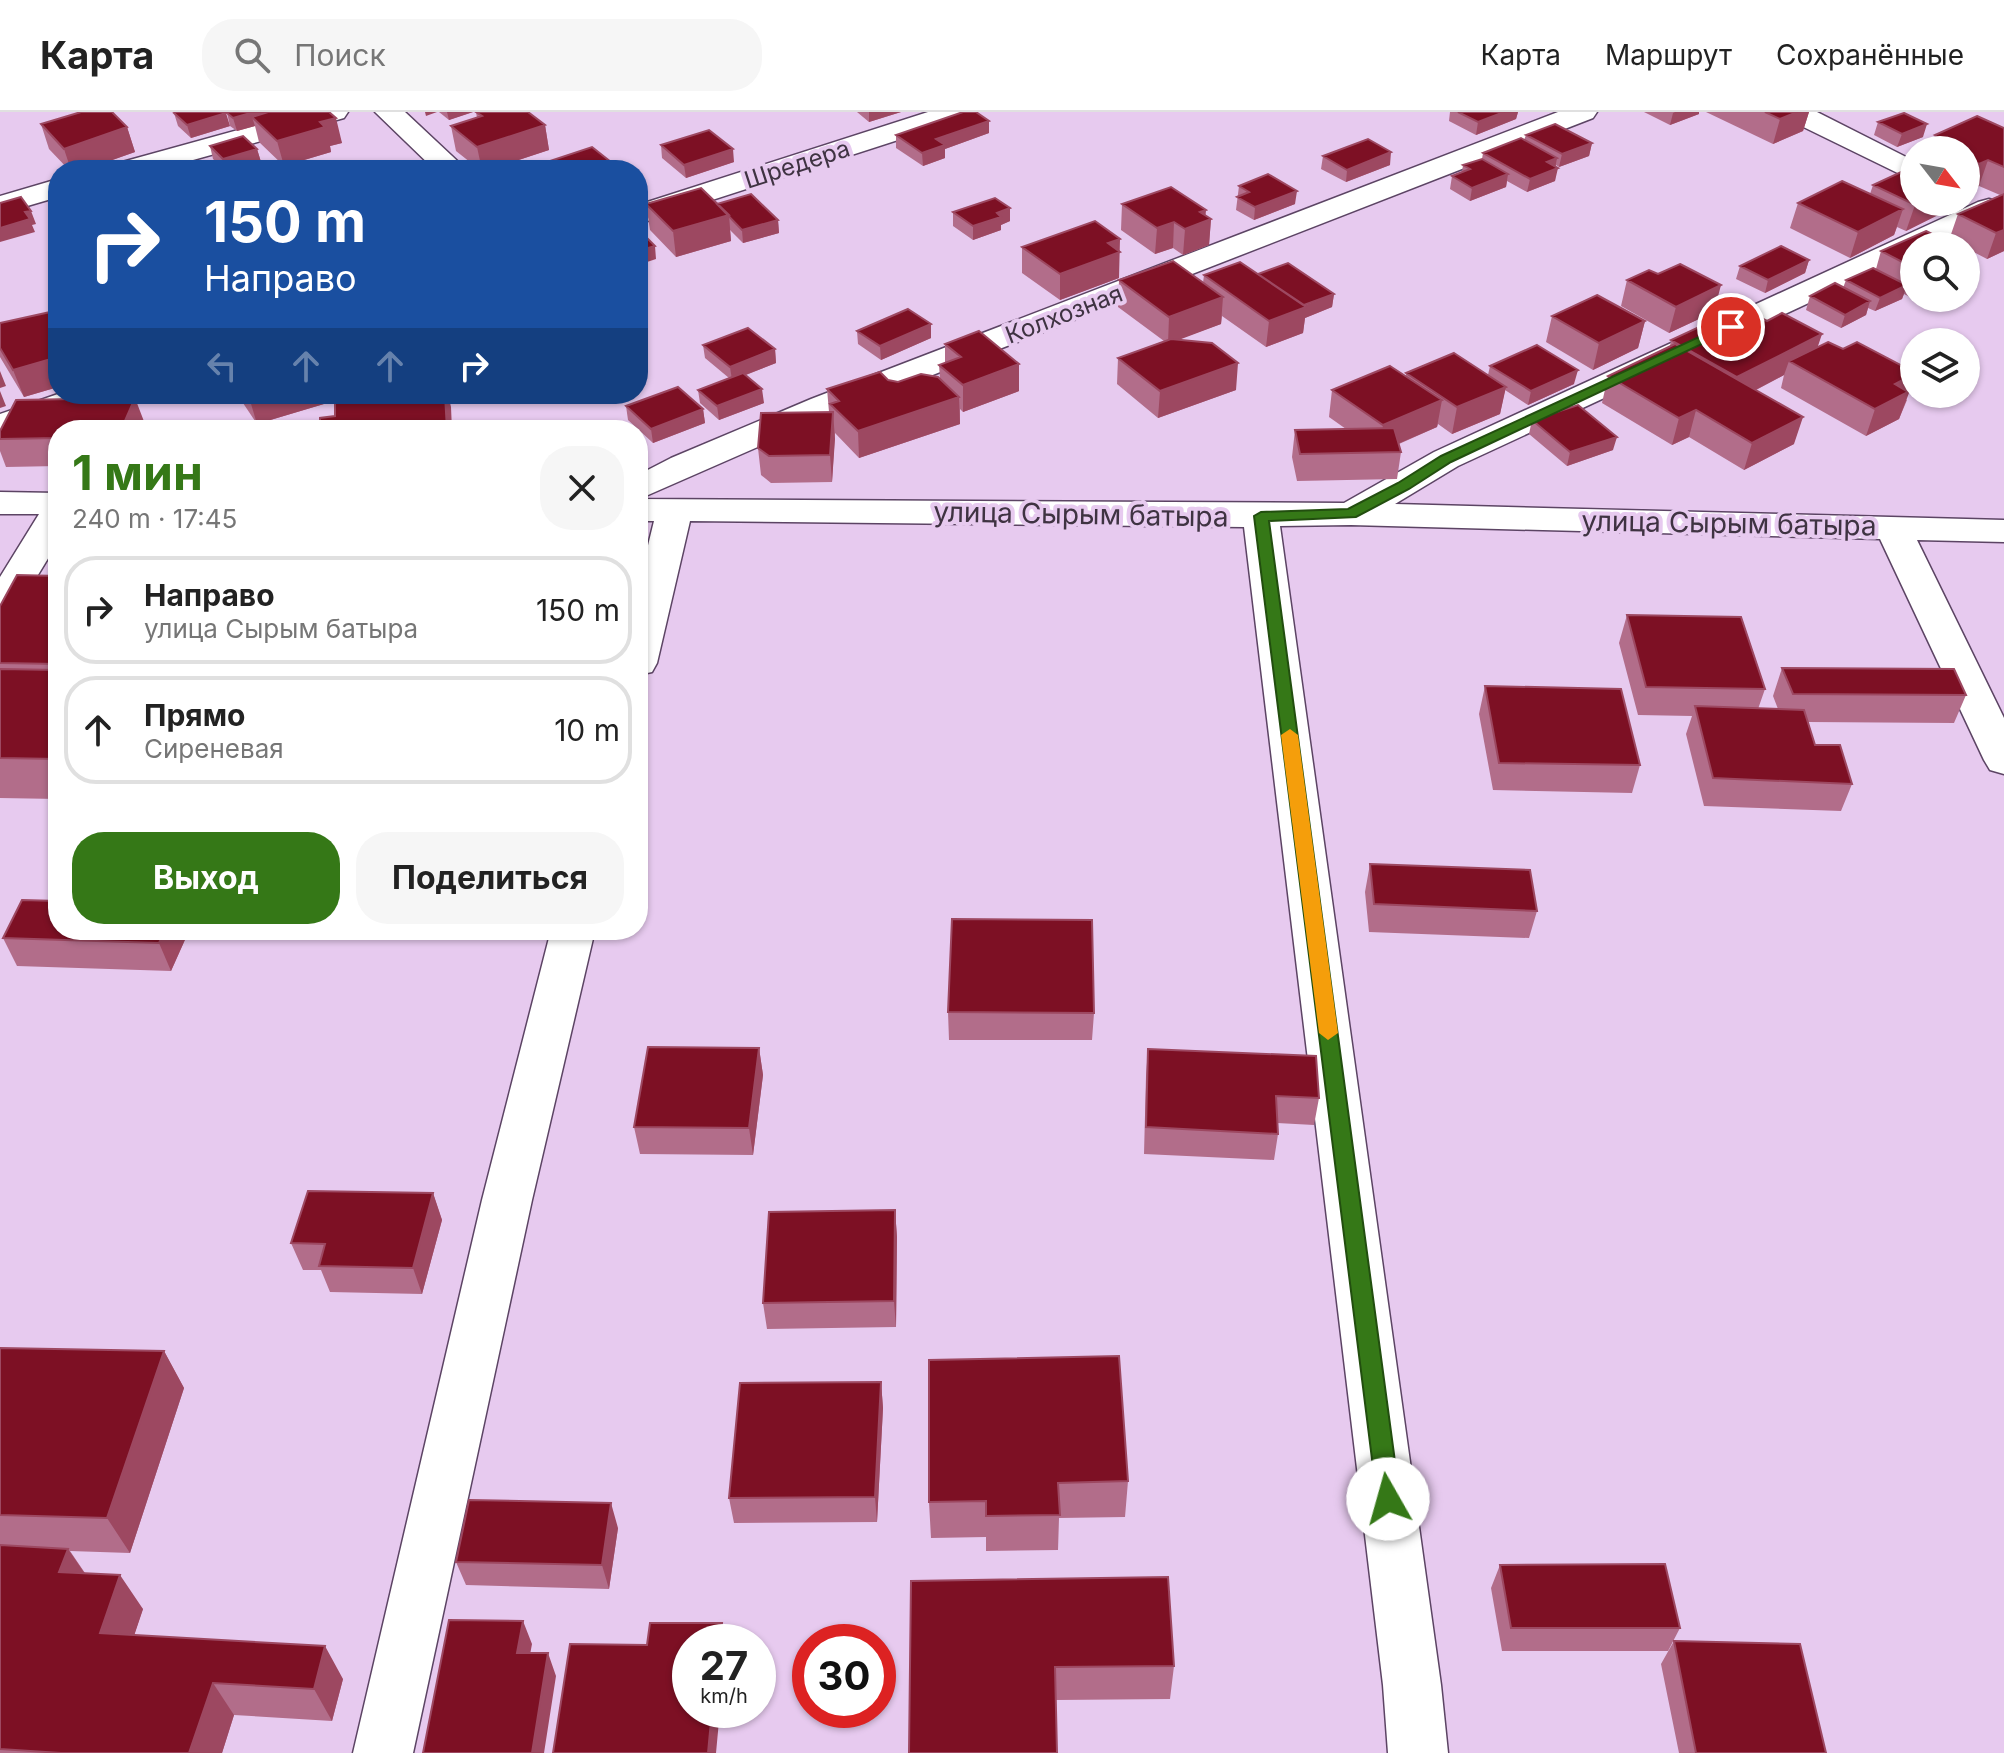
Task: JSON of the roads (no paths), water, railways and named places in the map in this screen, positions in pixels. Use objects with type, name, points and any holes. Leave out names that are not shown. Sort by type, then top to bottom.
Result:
[{"type":"street","points":[[161,160],[334,112]]},
{"type":"street","points":[[389,112],[441,160]]},
{"type":"street","name":"Шредера","points":[[648,212],[956,112]]},
{"type":"street","name":"Колхозная","points":[[648,484],[683,465],[823,406],[1583,112]]},
{"type":"street","points":[[1795,112],[1900,165]]},
{"type":"street","points":[[0,205],[48,191]]},
{"type":"street","points":[[1351,514],[1446,459],[1986,207]]},
{"type":"street","points":[[0,425],[62,404]]},
{"type":"street","points":[[0,503],[48,504]]},
{"type":"street","name":"улица Сырым батыра","points":[[648,510],[1261,516],[1351,514],[2004,531]]},
{"type":"street","points":[[648,622],[675,510]]},
{"type":"street","points":[[1261,516],[1398,1576],[1418,1753]]},
{"type":"street","points":[[1893,527],[2004,760]]},
{"type":"street","points":[[0,608],[48,529]]},
{"type":"street","points":[[383,1753],[503,1215],[571,940]]}]
